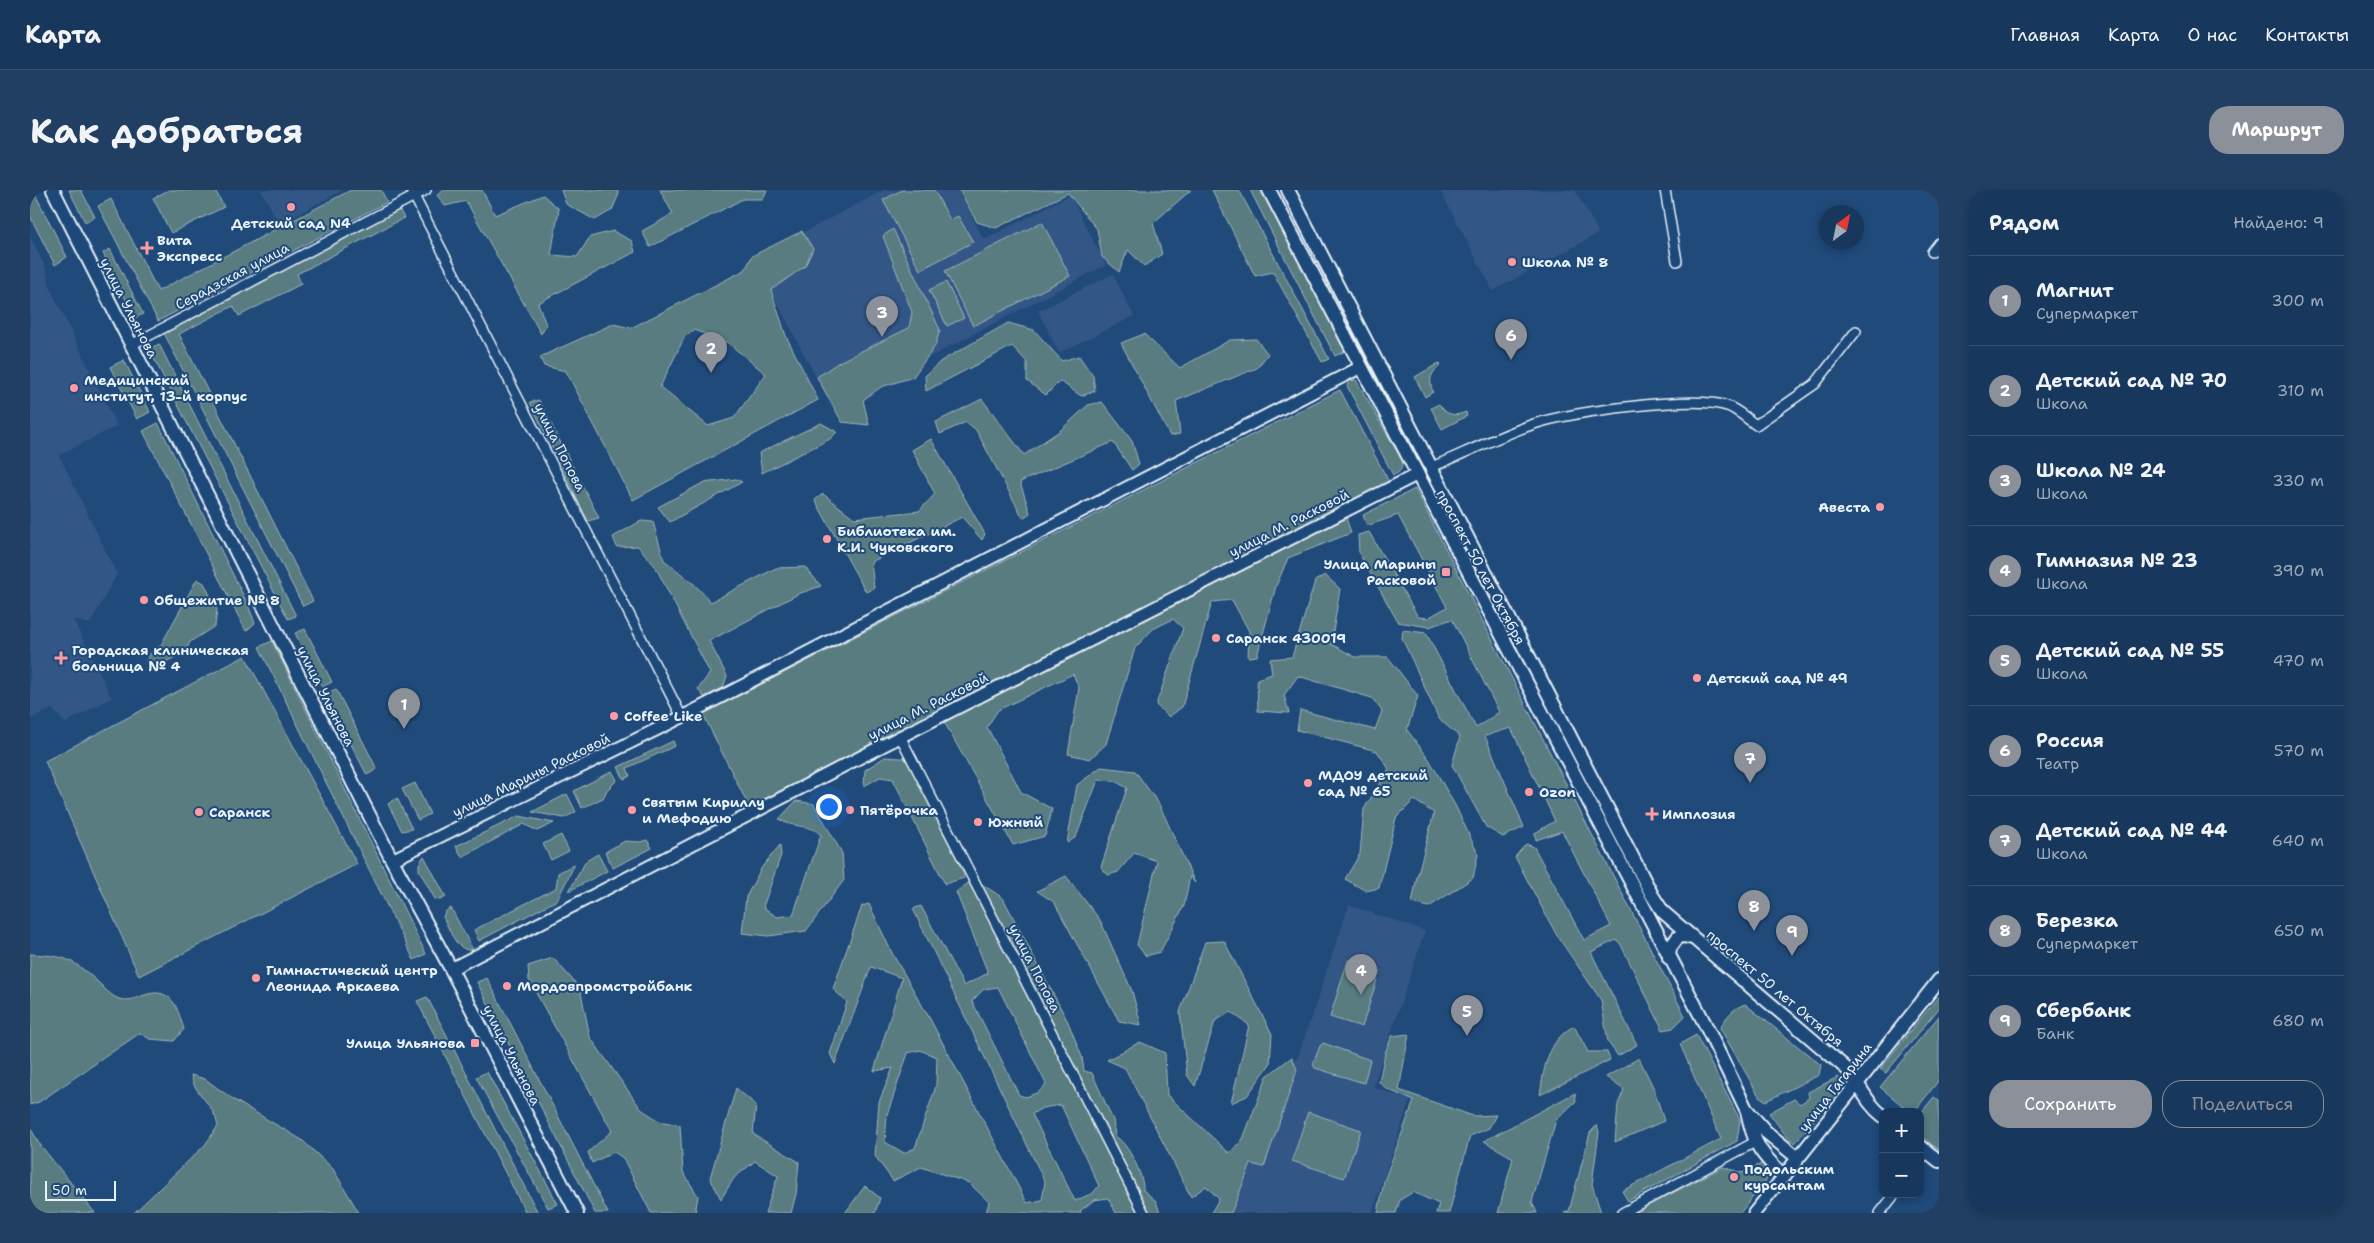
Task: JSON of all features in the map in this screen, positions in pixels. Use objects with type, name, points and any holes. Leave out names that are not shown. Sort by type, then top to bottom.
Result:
[{"type":"main road","name":"улица Ульянова","points":[[53,190],[392,860],[451,969],[576,1213]]},
{"type":"main road","name":"проспект 50 лет Октября","points":[[1269,190],[1416,475],[1705,1024],[1746,1109],[1766,1132],[1798,1158]]},
{"type":"main road","name":"проспект 50 лет Октября","points":[[1288,190],[1652,895],[1663,912],[1692,938],[1836,1058],[1858,1083],[1867,1102],[1879,1113]]},
{"type":"main road","points":[[1361,367],[1377,362]]},
{"type":"main road","name":"улица М. Расковой","points":[[1416,475],[1432,467]]},
{"type":"main road","name":"проспект 50 лет Октября","points":[[1669,958],[1670,948],[1678,937],[1692,938]]},
{"type":"main road","name":"улица Гагарина","points":[[1784,1176],[1939,980]]},
{"type":"main road","points":[[1842,1103],[1852,1103],[1879,1113]]},
{"type":"main road","points":[[1746,1109],[1755,1142],[1762,1154],[1784,1176]]},
{"type":"main road","points":[[1924,1154],[1939,1161]]},
{"type":"street","name":"Серадзская улица","points":[[131,345],[413,193],[426,190]]},
{"type":"street","points":[[1665,190],[1677,261]]},
{"type":"street","name":"улица Попова","points":[[413,193],[589,534],[638,635],[682,717]]},
{"type":"street","points":[[1932,252],[1939,243]]},
{"type":"street","name":"улица М. Расковой","points":[[1432,467],[1535,424],[1597,412],[1660,404],[1710,403],[1728,406],[1756,425],[1815,384],[1856,332]]},
{"type":"street","points":[[682,717],[1361,367]]},
{"type":"street","name":"улица М. Расковой","points":[[451,969],[900,736],[1416,475]]},
{"type":"street","name":"улица Марины Расковой","points":[[392,860],[682,717]]},
{"type":"street","name":"улица Попова","points":[[900,736],[1144,1213]]},
{"type":"street","points":[[1622,1213],[1755,1142]]},
{"type":"street","name":"улица Гагарина","points":[[1754,1213],[1784,1176]]},
{"type":"street","points":[[1880,1213],[1892,1198]]},
{"type":"shaded area","name":"Детский сад N4","points":[[261,190],[343,190],[279,224]]},
{"type":"shaded area","points":[[884,190],[958,190],[984,240],[1070,195],[1106,265],[832,408],[754,258]]},
{"type":"shaded area","name":"Школа № 8","points":[[1440,190],[1575,190],[1599,233],[1493,291]]},
{"type":"shaded area","points":[[30,237],[45,266],[52,292],[117,426],[59,455],[117,574],[90,624],[73,619],[112,698],[65,723],[52,709],[30,719]]},
{"type":"shaded area","points":[[1113,274],[1134,316],[1059,353],[1038,311]]},
{"type":"shaded area","points":[[1349,905],[1425,931],[1373,1087],[1410,1100],[1372,1213],[1231,1213],[1280,1066],[1297,1059]]},
{"type":"green space","points":[[30,190],[33,190],[67,257],[55,265],[30,216]]},
{"type":"green space","points":[[69,190],[81,190],[95,217],[85,222]]},
{"type":"green space","points":[[169,190],[215,190],[224,207],[171,233],[153,198]]},
{"type":"green space","points":[[351,190],[381,190],[387,202],[158,321],[98,206],[111,199],[158,291]]},
{"type":"green space","points":[[444,190],[482,190],[495,215],[543,195],[559,209],[551,255],[577,257],[590,237],[613,231],[632,241],[635,252],[538,303],[546,325],[541,334],[466,201],[445,206],[437,195]]},
{"type":"green space","points":[[561,190],[617,190],[619,194],[612,210],[595,220],[566,204]]},
{"type":"green space","points":[[660,190],[767,190],[763,199],[743,199],[650,247],[642,231],[673,214]]},
{"type":"green space","points":[[902,190],[934,190],[950,220],[958,216],[973,242],[920,270],[883,200]]},
{"type":"green space","points":[[959,190],[1191,190],[1153,223],[1162,254],[1144,266],[1128,250],[1119,272],[1102,257],[1097,229],[1068,193],[996,228],[977,222]]},
{"type":"green space","points":[[1212,190],[1239,190],[1329,359],[1322,362],[1273,272],[1255,276]]},
{"type":"green space","points":[[1250,190],[1262,190],[1345,351],[1335,356]]},
{"type":"green space","points":[[398,207],[404,218],[297,274],[301,284],[239,316],[233,306],[179,334],[313,601],[303,606],[164,333]]},
{"type":"green space","points":[[1042,222],[1070,276],[973,326],[945,271]]},
{"type":"green space","points":[[893,229],[940,330],[935,346],[913,377],[881,387],[863,400],[869,425],[842,422],[817,377],[839,362],[909,328],[912,312],[883,236]]},
{"type":"green space","points":[[802,231],[813,249],[805,266],[771,290],[786,336],[818,400],[633,500],[566,371],[544,366],[540,357],[613,324],[631,328],[745,270],[752,256]],"holes":[[[694,330],[728,343],[766,374],[734,418],[708,426],[660,387],[685,336]]]},
{"type":"green space","points":[[110,249],[143,314],[135,318],[103,253]]},
{"type":"green space","points":[[946,282],[964,318],[947,326],[929,290]]},
{"type":"green space","points":[[1008,323],[1034,330],[1062,361],[1079,356],[1093,376],[1095,391],[1081,396],[1060,381],[1046,395],[1027,381],[1027,362],[1012,346],[926,391],[925,376],[941,361]]},
{"type":"green space","points":[[1144,334],[1180,368],[1230,340],[1256,339],[1268,354],[1257,368],[1176,401],[1180,434],[1170,436],[1121,343]]},
{"type":"green space","points":[[159,344],[296,616],[288,619],[149,349]]},
{"type":"green space","points":[[124,360],[150,412],[137,419],[110,367]]},
{"type":"green space","points":[[1439,363],[1441,365],[1433,374],[1431,380],[1433,392],[1425,397],[1415,377]]},
{"type":"green space","points":[[1356,380],[1403,462],[1400,470],[1393,475],[1347,386],[1349,381]]},
{"type":"green space","points":[[1340,390],[1389,482],[750,809],[703,714]]},
{"type":"green space","points":[[982,399],[1024,455],[1061,430],[1088,405],[1102,402],[1132,441],[1139,464],[1132,470],[1113,442],[1020,482],[1030,513],[1023,518],[976,430],[966,422],[940,434],[936,422]]},
{"type":"green space","points":[[539,400],[599,518],[588,521],[530,402]]},
{"type":"green space","points":[[1439,404],[1447,413],[1454,415],[1466,412],[1467,416],[1442,429],[1431,408]]},
{"type":"green space","points":[[158,423],[248,605],[255,623],[246,631],[143,431]]},
{"type":"green space","points":[[821,423],[837,432],[830,439],[762,473],[759,453]]},
{"type":"green space","points":[[931,439],[985,534],[982,540],[962,517],[871,562],[874,588],[866,592],[815,500],[823,494],[854,518],[919,511],[935,494],[912,450]]},
{"type":"green space","points":[[736,479],[742,482],[670,522],[658,507],[703,483]]},
{"type":"green space","points":[[1415,489],[1685,1016],[1673,1028],[1663,1030],[1620,943],[1616,940],[1591,952],[1637,1045],[1618,1056],[1608,1042],[1601,1000],[1556,934],[1515,857],[1526,844],[1534,847],[1584,940],[1611,926],[1562,831],[1536,840],[1535,833],[1555,821],[1511,728],[1485,736],[1524,827],[1503,837],[1486,827],[1452,765],[1460,737],[1439,719],[1402,638],[1403,630],[1426,633],[1476,728],[1499,712],[1452,619],[1429,627],[1398,622],[1359,553],[1358,535],[1369,532],[1418,617],[1428,618],[1447,607],[1398,515],[1367,526],[1363,515]]},
{"type":"green space","points":[[1346,518],[1351,533],[1288,558],[1276,586],[1257,656],[1248,657],[1249,631],[1232,600],[1212,602],[1182,707],[1169,717],[1156,705],[1183,628],[1173,619],[1153,629],[1135,648],[1106,744],[1090,759],[1068,754],[1079,688],[1073,674],[998,710],[987,727],[1021,792],[1052,809],[1045,836],[1013,845],[943,720]]},
{"type":"green space","points":[[641,521],[653,522],[664,560],[694,584],[711,602],[776,568],[805,567],[821,586],[798,594],[709,641],[727,676],[723,688],[704,697],[698,689],[710,673],[655,566],[638,546],[617,547],[613,537]]},
{"type":"green space","points":[[1325,575],[1340,589],[1331,644],[1355,657],[1388,657],[1418,696],[1407,730],[1429,759],[1456,807],[1478,854],[1473,878],[1429,907],[1412,903],[1434,813],[1414,800],[1396,818],[1379,888],[1366,891],[1345,879],[1360,854],[1364,809],[1389,769],[1377,751],[1297,730],[1300,710],[1375,730],[1382,711],[1372,698],[1298,676],[1284,695],[1289,713],[1258,711],[1257,679],[1272,674],[1270,659],[1292,657],[1315,581]]},
{"type":"green space","points":[[197,579],[204,583],[217,610],[215,626],[190,642],[186,651],[162,664],[151,664],[146,661],[151,653],[161,645]]},
{"type":"green space","points":[[305,629],[332,682],[322,687],[295,633]]},
{"type":"green space","points":[[272,641],[426,954],[414,960],[259,647]]},
{"type":"green space","name":"Саранск","points":[[245,656],[357,864],[139,976],[45,761]]},
{"type":"green space","points":[[336,689],[377,769],[367,775],[325,694]]},
{"type":"green space","points":[[673,741],[675,746],[627,768],[630,776],[624,779],[618,767]]},
{"type":"green space","points":[[885,757],[917,759],[963,858],[964,878],[945,884],[893,779],[880,777],[864,786],[865,770]]},
{"type":"green space","points":[[1101,767],[1135,771],[1159,804],[1195,883],[1190,876],[1184,906],[1160,952],[1146,956],[1137,945],[1157,861],[1134,853],[1118,872],[1108,875],[1101,867],[1127,788],[1115,781],[1098,780],[1076,837],[1067,843],[1077,785]]},
{"type":"green space","points":[[612,771],[617,780],[607,790],[603,798],[582,808],[574,791]]},
{"type":"green space","points":[[415,783],[430,814],[418,820],[402,789]]},
{"type":"green space","points":[[567,794],[576,812],[564,818],[532,812]]},
{"type":"green space","points":[[397,798],[412,829],[402,831],[388,804]]},
{"type":"green space","points":[[796,801],[814,804],[842,853],[844,880],[806,931],[768,936],[742,933],[746,897],[762,867],[780,845],[781,855],[763,907],[777,917],[793,915],[821,835],[812,829],[790,824],[779,819]]},
{"type":"green space","points":[[519,816],[554,823],[537,831],[524,824],[462,857],[456,846]]},
{"type":"green space","points":[[561,835],[569,851],[551,860],[543,844]]},
{"type":"green space","points":[[647,840],[652,848],[613,868],[605,852],[625,841],[640,842]]},
{"type":"green space","points":[[598,854],[607,871],[569,891],[586,861]]},
{"type":"green space","points":[[424,856],[446,897],[440,900],[435,899],[419,870],[419,864]]},
{"type":"green space","points":[[575,864],[557,900],[479,941],[474,930],[556,888],[558,873]]},
{"type":"green space","points":[[1066,876],[1100,920],[1132,991],[1141,1025],[1119,1021],[1054,902],[1037,891]]},
{"type":"green space","points":[[974,879],[1003,898],[1068,1022],[1082,1057],[1084,1071],[1092,1073],[1113,1120],[1115,1136],[1130,1152],[1141,1177],[1143,1190],[1156,1201],[1160,1213],[1116,1213],[1108,1198],[1094,1200],[1080,1211],[1081,1213],[986,1213],[989,1202],[969,1183],[921,1167],[893,1181],[875,1156],[879,1102],[893,1068],[874,1071],[902,978],[871,967],[835,1064],[830,1054],[847,1002],[833,989],[862,906],[869,904],[892,953],[930,1019],[1027,1203],[1042,1200],[1045,1182],[913,909],[921,906],[964,986],[988,973],[956,892]],"holes":[[[998,987],[1046,1084],[1039,1092],[1026,1097],[1019,1095],[972,1001],[984,989]],[[920,1050],[937,1057],[936,1086],[915,1148],[904,1153],[885,1142],[887,1115],[908,1053]],[[1061,1105],[1099,1186],[1093,1193],[1075,1201],[1032,1114],[1042,1108]]]},
{"type":"green space","points":[[451,908],[473,950],[462,948],[451,934],[443,917],[445,912]]},
{"type":"green space","points":[[1224,941],[1272,1034],[1270,1064],[1247,1096],[1231,1103],[1249,1025],[1231,1012],[1215,1021],[1195,1086],[1187,1075],[1180,1012],[1205,942]]},
{"type":"green space","points":[[30,954],[60,957],[74,963],[110,994],[119,999],[125,1000],[161,993],[167,996],[176,1006],[184,1029],[174,1041],[150,1039],[140,1033],[39,1102],[30,1105]]},
{"type":"green space","points":[[553,958],[580,988],[590,1037],[641,1109],[659,1121],[680,1125],[683,1172],[698,1196],[695,1213],[651,1213],[623,1158],[614,1152],[592,1163],[588,1152],[612,1131],[529,980],[528,966]]},
{"type":"green space","points":[[1348,960],[1380,970],[1362,1027],[1330,1017]]},
{"type":"green space","points":[[487,978],[608,1213],[595,1213],[477,982]]},
{"type":"green space","points":[[1939,996],[1939,1008],[1886,1073],[1880,1069]]},
{"type":"green space","points":[[427,997],[538,1213],[526,1213],[417,1001]]},
{"type":"green space","points":[[1745,1004],[1821,1065],[1819,1075],[1766,1101],[1759,1096],[1720,1028],[1730,1013]]},
{"type":"green space","points":[[1939,1016],[1939,1080],[1917,1108],[1905,1108],[1880,1087]]},
{"type":"green space","points":[[1574,1026],[1588,1052],[1607,1052],[1610,1060],[1540,1095],[1545,1065],[1552,1047],[1565,1032]]},
{"type":"green space","points":[[1409,1034],[1399,1090],[1473,1116],[1496,1115],[1489,1128],[1470,1136],[1449,1213],[1436,1213],[1439,1204],[1413,1192],[1400,1200],[1396,1213],[1378,1213],[1384,1181],[1414,1101],[1387,1089],[1379,1082],[1385,1053],[1392,1036]]},
{"type":"green space","points":[[1696,1035],[1740,1120],[1737,1141],[1628,1201],[1622,1191],[1721,1139],[1680,1044]]},
{"type":"green space","points":[[1140,1042],[1165,1053],[1167,1095],[1229,1153],[1243,1139],[1267,1076],[1292,1057],[1297,1070],[1264,1167],[1251,1164],[1231,1213],[1211,1213],[1219,1199],[1206,1186],[1191,1197],[1125,1068],[1107,1060]]},
{"type":"green space","points":[[1323,1043],[1370,1060],[1364,1083],[1315,1068],[1313,1064]]},
{"type":"green space","points":[[1639,1058],[1654,1089],[1664,1121],[1615,1142],[1618,1104],[1624,1090],[1606,1077]]},
{"type":"green space","points":[[487,1072],[558,1204],[548,1208],[476,1077]]},
{"type":"green space","points":[[191,1075],[205,1079],[234,1100],[302,1140],[333,1169],[359,1213],[134,1213],[205,1145],[218,1126],[216,1118],[196,1088]]},
{"type":"green space","points":[[1838,1077],[1843,1082],[1843,1086],[1795,1143],[1787,1137],[1769,1113],[1794,1099],[1800,1104],[1809,1098],[1808,1092]]},
{"type":"green space","points":[[736,1088],[756,1105],[753,1134],[799,1162],[796,1194],[791,1213],[765,1213],[778,1176],[755,1161],[734,1178],[721,1199],[710,1178]]},
{"type":"green space","points":[[1575,1093],[1576,1101],[1556,1120],[1532,1202],[1537,1213],[1498,1213],[1513,1158],[1484,1141]]},
{"type":"green space","points":[[1934,1097],[1939,1101],[1939,1150],[1924,1138],[1924,1109]]},
{"type":"green space","points":[[1308,1112],[1361,1130],[1344,1178],[1292,1161]]},
{"type":"green space","points":[[1597,1125],[1599,1132],[1592,1184],[1601,1213],[1564,1213],[1569,1211],[1590,1133]]},
{"type":"green space","points":[[30,1127],[38,1142],[95,1213],[30,1213]]},
{"type":"green space","points":[[1763,1163],[1772,1173],[1740,1213],[1634,1213],[1723,1167],[1742,1173]]},
{"type":"green space","points":[[865,1186],[880,1198],[875,1213],[845,1213]]},
{"type":"place","name":"Детский сад N4","points":[[291,207]]},
{"type":"place","name":"Вита Экспресс","points":[[147,248]]},
{"type":"place","name":"Школа № 8","points":[[1512,262]]},
{"type":"place","name":"Школа № 24","points":[[882,337]]},
{"type":"place","name":"Россия","points":[[1511,360]]},
{"type":"place","name":"Детский сад № 70","points":[[711,373]]},
{"type":"place","name":"Медицинский институт, 13-й корпус","points":[[74,388]]},
{"type":"place","name":"Авеста","points":[[1880,507]]},
{"type":"place","name":"Библиотека им. К.И. Чуковского","points":[[827,539]]},
{"type":"place","name":"Улица Марины Расковой","points":[[1446,572]]},
{"type":"place","name":"Общежитие № 8","points":[[144,600]]},
{"type":"place","name":"Саранск 430019","points":[[1216,638]]},
{"type":"place","name":"Городская клиническая больница № 4","points":[[61,658]]},
{"type":"place","name":"Детский сад № 49","points":[[1697,678]]},
{"type":"place","name":"Coffee Like","points":[[614,716]]},
{"type":"place","name":"Магнит","points":[[404,729]]},
{"type":"place","name":"МДОУ детский сад № 65","points":[[1308,783]]},
{"type":"place","name":"Детский сад № 44","points":[[1750,783]]},
{"type":"place","name":"Ozon","points":[[1529,792]]},
{"type":"place","name":"Святым Кириллу и Мефодию","points":[[632,810]]},
{"type":"place","name":"Пятёрочка","points":[[850,810]]},
{"type":"place","name":"Саранск","points":[[199,812]]},
{"type":"place","name":"Имплозия","points":[[1652,814]]},
{"type":"place","name":"Южный","points":[[978,822]]},
{"type":"place","name":"Березка","points":[[1754,931]]},
{"type":"place","name":"Сбербанк","points":[[1792,956]]},
{"type":"place","name":"Гимнастический центр Леонида Аркаева","points":[[256,978]]},
{"type":"place","name":"Мордовпромстройбанк","points":[[507,986]]},
{"type":"place","name":"Гимназия № 23","points":[[1361,995]]},
{"type":"place","name":"Детский сад № 55","points":[[1467,1036]]},
{"type":"place","name":"Улица Ульянова","points":[[475,1043]]},
{"type":"place","name":"Подольским курсантам","points":[[1734,1177]]}]
